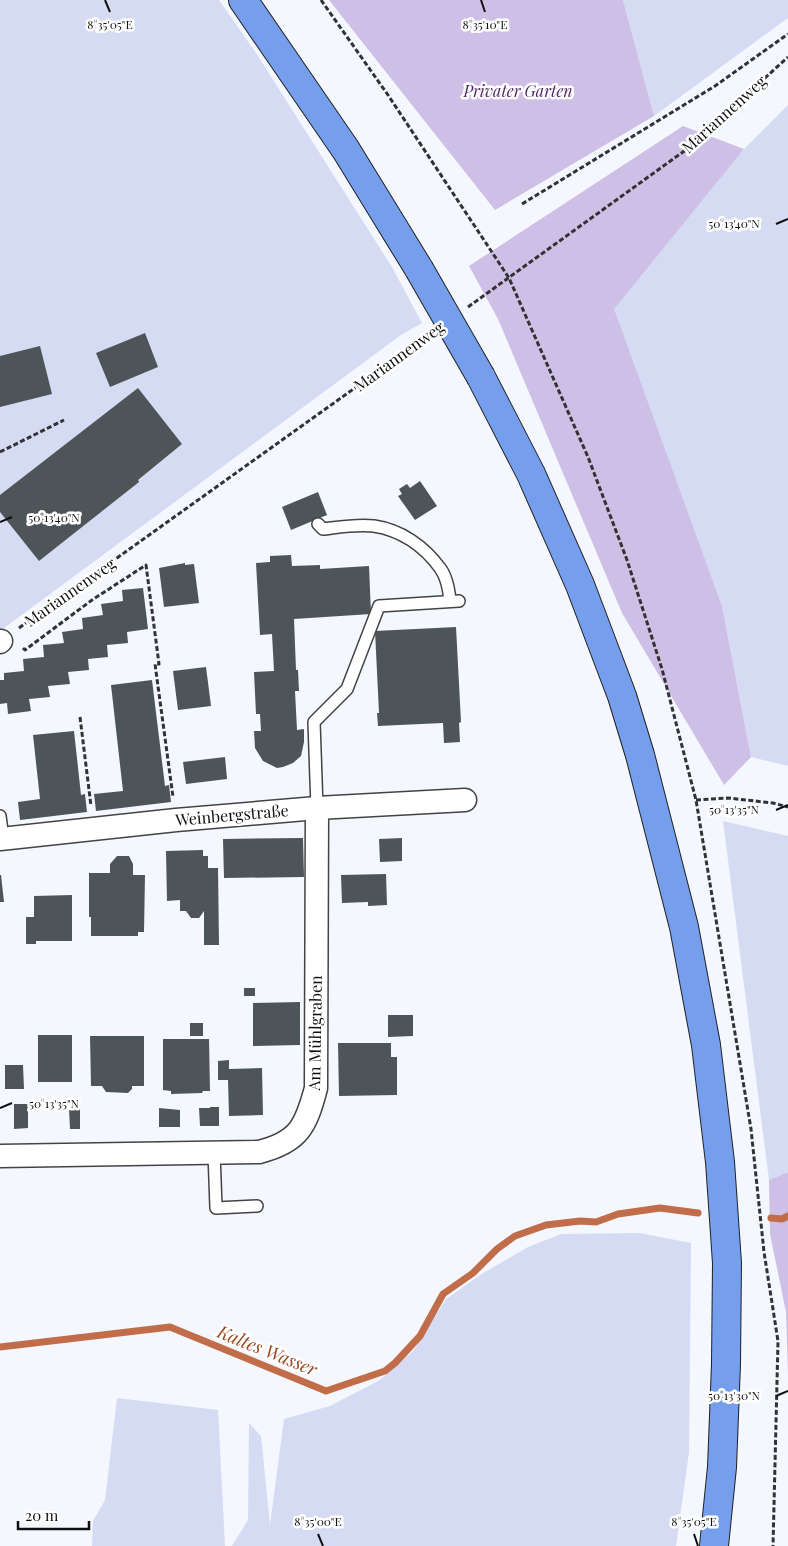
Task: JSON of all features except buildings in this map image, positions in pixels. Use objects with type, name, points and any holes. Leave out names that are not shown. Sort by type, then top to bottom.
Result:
[{"type":"main road","points":[[243,0],[346,150],[420,268],[481,377],[531,474],[580,585],[618,687],[642,764],[684,927],[706,1044],[720,1162],[727,1263],[726,1364],[722,1466],[714,1546]]},
{"type":"street","name":"Weinbergstraße","points":[[1,838],[317,808],[465,800]]},
{"type":"street","name":"Am Mühlgraben","points":[[0,1156],[259,1152],[278,1147],[292,1139],[303,1124],[316,1088],[317,808]]},
{"type":"lane","points":[[317,808],[314,722],[347,689],[379,606],[455,601],[441,569],[410,538],[392,530],[373,526],[324,529],[318,524]]},
{"type":"lane","points":[[0,816],[1,838]]},
{"type":"lane","points":[[214,1152],[216,1208],[257,1206]]},
{"type":"path","points":[[321,0],[388,95],[509,278],[588,457],[627,560],[662,669],[696,800],[751,1130],[764,1252],[778,1341],[773,1546]]},
{"type":"path","points":[[522,204],[715,86],[788,34]]},
{"type":"path","name":"Mariannenweg","points":[[460,312],[687,148],[788,57]]},
{"type":"path","name":"Mariannenweg","points":[[0,641],[436,330]]},
{"type":"path","points":[[0,452],[64,420]]},
{"type":"path","points":[[25,650],[92,600],[146,565],[159,664],[155,664],[176,820]]},
{"type":"path","points":[[80,717],[94,829]]},
{"type":"path","points":[[696,800],[728,798],[773,803],[788,807]]},
{"type":"shaded area","points":[[0,0],[219,0],[256,53],[392,267],[422,323],[401,335],[0,631]]},
{"type":"shaded area","points":[[623,0],[788,0],[788,18],[654,116]]},
{"type":"shaded area","points":[[788,105],[788,766],[751,757],[722,606],[613,309],[744,149]]},
{"type":"shaded area","points":[[723,821],[788,836],[788,1172],[769,1180]]},
{"type":"shaded area","points":[[640,1233],[691,1243],[689,1452],[676,1546],[232,1546],[248,1520],[249,1423],[261,1436],[270,1525],[284,1419],[330,1406],[380,1380],[414,1350],[446,1299],[480,1275],[528,1247],[561,1234]]},
{"type":"shaded area","points":[[117,1398],[218,1410],[225,1546],[92,1546],[93,1521],[105,1500]]},
{"type":"green space","name":"Privater Garten","points":[[329,0],[623,0],[654,116],[495,210]]},
{"type":"green space","points":[[683,126],[744,149],[614,309],[722,606],[751,757],[724,785],[622,613],[498,319],[469,266]]},
{"type":"green space","points":[[788,1172],[788,1375],[786,1312],[770,1234],[769,1180]]},
{"type":"waterway","name":"Kaltes Wasser","points":[[0,1347],[170,1327],[326,1391],[385,1371],[395,1363],[420,1336],[443,1294],[473,1273],[497,1249],[515,1236],[546,1225],[580,1221],[596,1222],[618,1214],[660,1208],[698,1213]]},
{"type":"waterway","name":"Kaltes Wasser","points":[[771,1218],[782,1219],[788,1216]]}]
